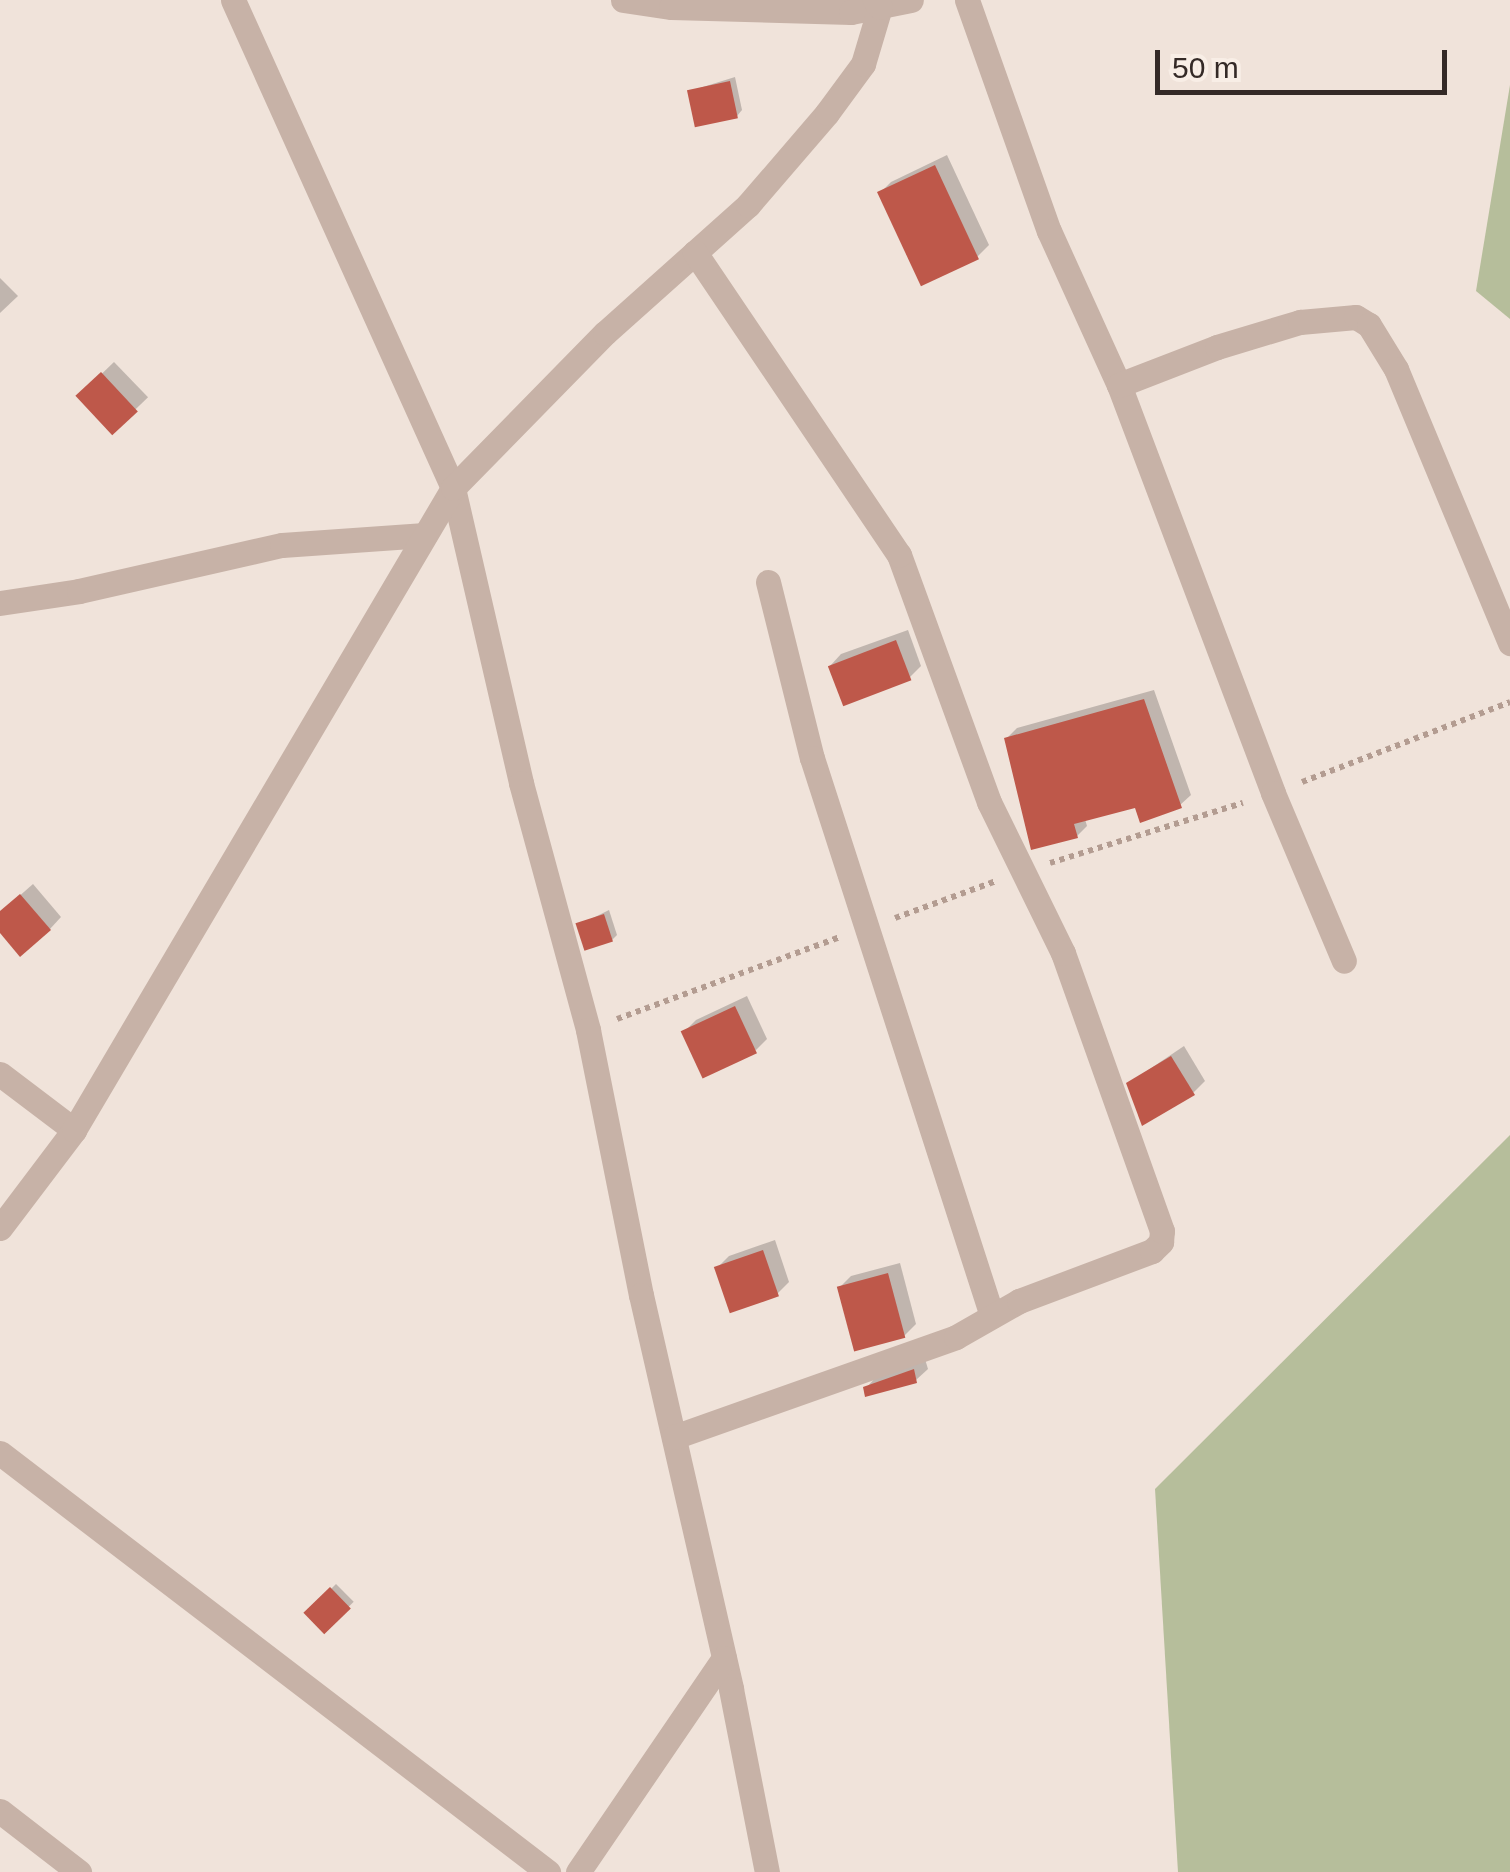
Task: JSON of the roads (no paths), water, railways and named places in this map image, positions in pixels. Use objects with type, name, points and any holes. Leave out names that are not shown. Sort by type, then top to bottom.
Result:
[{"type":"street","points":[[233,0],[454,488],[521,783],[588,1030],[767,1872]]},
{"type":"street","points":[[623,0],[707,8],[851,12],[911,0]]},
{"type":"street","points":[[967,0],[1049,231],[1119,385],[1273,794],[1344,961]]},
{"type":"street","points":[[0,1228],[74,1130],[454,488],[605,334],[748,204],[827,113],[863,64],[878,4]]},
{"type":"street","points":[[674,1437],[956,1337],[1018,1301],[1152,1251],[1162,1236],[1064,954],[1020,872],[899,555],[696,252]]},
{"type":"street","points":[[1119,385],[1217,347],[1300,322],[1356,317],[1369,325],[1396,370],[1510,643]]},
{"type":"street","points":[[0,603],[79,591],[266,548],[426,535]]},
{"type":"street","points":[[768,582],[812,758],[992,1316]]},
{"type":"street","points":[[0,1074],[74,1130]]},
{"type":"street","points":[[0,1453],[548,1872]]},
{"type":"street","points":[[578,1872],[724,1658]]},
{"type":"street","points":[[0,1811],[78,1872]]}]
